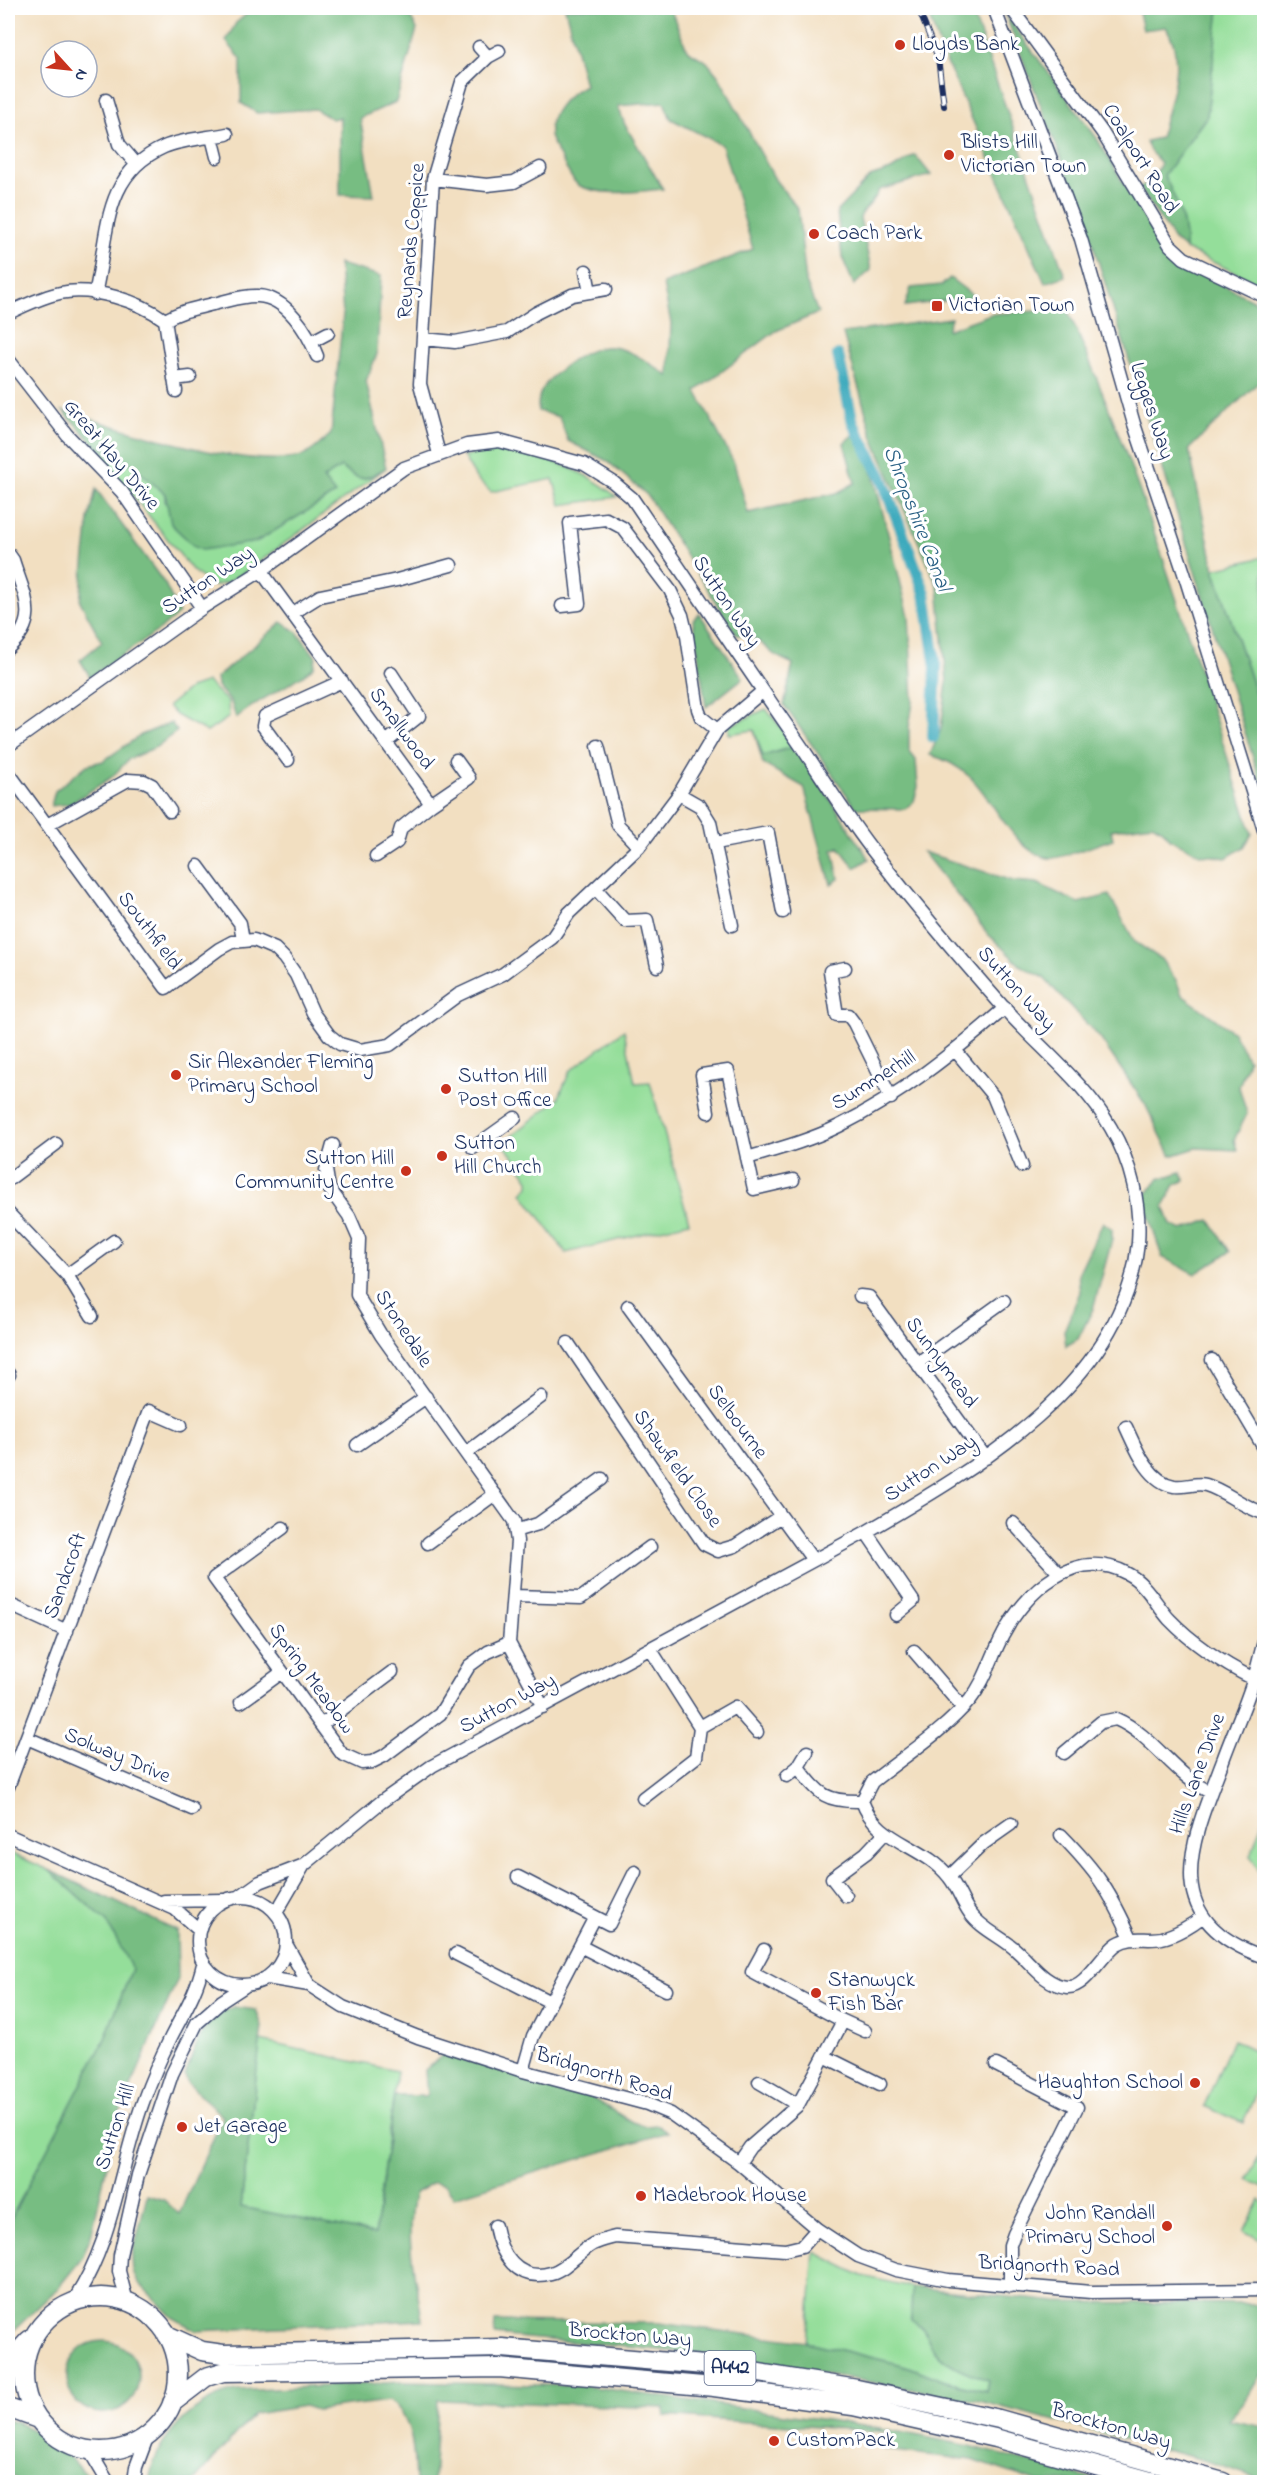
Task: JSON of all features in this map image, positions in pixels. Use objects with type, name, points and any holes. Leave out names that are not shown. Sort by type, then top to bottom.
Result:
[{"type":"highway","points":[[8,2363],[51,2316],[72,2303],[97,2298],[127,2302],[147,2313],[167,2335],[177,2365],[177,2380],[172,2403],[164,2419],[148,2435],[117,2449],[88,2450],[60,2439],[38,2419],[28,2399],[24,2379],[25,2361],[35,2335]]},
{"type":"highway","name":"Brockton Way","points":[[167,2335],[202,2351],[224,2354],[502,2348],[716,2366],[857,2389],[999,2419],[1223,2482]]},
{"type":"highway","name":"Brockton Way","points":[[172,2403],[206,2377],[223,2372],[499,2368],[714,2387],[853,2406],[995,2438],[1154,2482]]},
{"type":"highway","points":[[8,2408],[38,2419]]},
{"type":"street","name":"Legges Way","points":[[994,8],[1082,239],[1094,291],[1134,424],[1185,573],[1264,830]]},
{"type":"street","name":"Coalport Road","points":[[1011,8],[1102,132],[1170,245],[1184,258],[1264,296]]},
{"type":"street","points":[[479,47],[488,57]]},
{"type":"street","name":"Reynards Coppice","points":[[439,454],[420,384],[433,178],[462,82],[488,57],[499,51]]},
{"type":"street","points":[[106,100],[119,144],[136,164]]},
{"type":"street","points":[[96,294],[114,196],[126,174],[136,164],[166,147],[227,134]]},
{"type":"street","points":[[212,137],[217,157]]},
{"type":"street","points":[[433,178],[487,185],[514,182],[540,168]]},
{"type":"street","points":[[586,271],[590,292]]},
{"type":"street","points":[[423,339],[455,342],[507,332],[536,313],[572,295],[606,289]]},
{"type":"street","points":[[8,313],[61,293],[96,294],[151,310],[165,320],[175,385],[190,377]]},
{"type":"street","points":[[165,320],[189,308],[229,299],[261,296],[284,307],[311,342],[317,356]]},
{"type":"street","points":[[311,342],[328,333]]},
{"type":"street","name":"Great Hay Drive","points":[[10,368],[67,435],[122,492],[202,608]]},
{"type":"street","name":"Sutton Way","points":[[8,746],[202,608],[261,571],[404,468],[467,445],[499,441],[584,464],[632,498],[876,855],[1005,1008],[1090,1099],[1111,1127],[1129,1170],[1139,1214],[1136,1260],[1131,1286],[1109,1336],[1087,1366],[1065,1390],[986,1458],[934,1493],[866,1532],[651,1650],[432,1766],[381,1802],[304,1865],[260,1882],[239,1896]]},
{"type":"street","points":[[562,606],[579,604],[570,523],[606,519],[623,528],[670,590],[678,607],[687,636],[698,709],[701,717],[717,730]]},
{"type":"street","points":[[8,553],[13,560],[29,611],[27,625],[20,637],[8,648]]},
{"type":"street","points":[[293,613],[320,596],[397,580],[451,565]]},
{"type":"street","name":"Smallwood","points":[[261,571],[431,804]]},
{"type":"street","points":[[386,742],[419,716],[391,673]]},
{"type":"street","points":[[288,760],[263,726],[265,716],[342,681]]},
{"type":"street","points":[[198,866],[240,922],[243,940],[254,940],[275,949],[296,975],[307,1001],[322,1026],[340,1044],[350,1048],[370,1050],[390,1045],[458,995],[503,974],[552,938],[569,913],[597,890],[639,847],[679,794],[717,730],[763,691]]},
{"type":"street","points":[[598,746],[618,825],[639,847]]},
{"type":"street","points":[[376,856],[397,842],[401,828],[469,778],[456,760]]},
{"type":"street","name":"Southfield","points":[[8,772],[166,987],[219,949],[243,940]]},
{"type":"street","points":[[47,825],[128,780],[144,781],[152,785],[170,811]]},
{"type":"street","points":[[679,794],[700,806],[706,813],[716,843],[732,925]]},
{"type":"street","points":[[716,843],[768,833],[783,912]]},
{"type":"street","points":[[597,890],[625,921],[632,923],[647,920],[657,966]]},
{"type":"street","points":[[845,968],[830,971],[837,1015],[848,1015],[854,1023],[891,1098]]},
{"type":"street","name":"Summerhill","points":[[747,1158],[840,1126],[891,1098],[956,1050],[1005,1008]]},
{"type":"street","points":[[956,1050],[993,1096],[1022,1166]]},
{"type":"street","points":[[708,1112],[702,1075],[728,1071],[754,1189],[793,1180]]},
{"type":"street","points":[[472,1148],[515,1118]]},
{"type":"street","points":[[8,1180],[56,1144]]},
{"type":"street","name":"Stonedale","points":[[333,1145],[327,1170],[329,1188],[349,1216],[359,1239],[357,1295],[373,1324],[495,1494],[518,1530]]},
{"type":"street","points":[[8,1213],[67,1275],[92,1316]]},
{"type":"street","points":[[67,1275],[114,1241]]},
{"type":"street","name":"Sunnymead","points":[[860,1296],[869,1297],[919,1362],[986,1458]]},
{"type":"street","points":[[919,1362],[1004,1300]]},
{"type":"street","name":"Selbourne","points":[[628,1306],[813,1560]]},
{"type":"street","name":"Shawfield Close","points":[[568,1343],[704,1544],[718,1551],[735,1546],[781,1516]]},
{"type":"street","points":[[1212,1360],[1264,1448]]},
{"type":"street","points":[[466,1453],[541,1396]]},
{"type":"street","name":"Stonedale","points":[[357,1445],[426,1397]]},
{"type":"street","name":"Sandcroft","points":[[8,1787],[149,1411],[181,1425]]},
{"type":"street","points":[[1126,1427],[1140,1457],[1161,1480],[1173,1486],[1206,1485],[1240,1504],[1264,1513]]},
{"type":"street","points":[[543,1707],[509,1643],[518,1530],[538,1524],[603,1479]]},
{"type":"street","points":[[428,1543],[495,1494]]},
{"type":"street","points":[[1013,1523],[1058,1572]]},
{"type":"street","name":"Spring Meadow","points":[[283,1528],[214,1578],[281,1673],[347,1758],[362,1763],[372,1762],[440,1714],[469,1666],[488,1652],[509,1643]]},
{"type":"street","points":[[866,1532],[913,1600],[896,1614]]},
{"type":"street","points":[[514,1596],[581,1599],[650,1547]]},
{"type":"street","points":[[1254,1679],[1222,1663],[1186,1637],[1146,1589],[1126,1573],[1098,1564],[1058,1572],[1033,1594],[1010,1623],[980,1686],[963,1708],[872,1782],[862,1801],[869,1819],[885,1833],[928,1859],[949,1877],[976,1920],[1016,1950],[1036,1970],[1059,1985],[1074,1987],[1082,1984],[1110,1950],[1131,1938],[1162,1938],[1202,1917],[1225,1938],[1243,1949],[1264,1957]]},
{"type":"street","points":[[8,1604],[67,1631]]},
{"type":"street","name":"Hills Lane Drive","points":[[1202,1917],[1195,1897],[1190,1864],[1194,1836],[1254,1679],[1264,1642]]},
{"type":"street","points":[[643,1797],[696,1757],[700,1728],[651,1650]]},
{"type":"street","points":[[914,1651],[963,1708]]},
{"type":"street","points":[[321,1725],[392,1672]]},
{"type":"street","points":[[241,1702],[281,1673]]},
{"type":"street","points":[[700,1728],[735,1707],[757,1732]]},
{"type":"street","points":[[1064,1753],[1101,1722],[1116,1719],[1155,1746],[1199,1787],[1210,1792]]},
{"type":"street","name":"Solway Drive","points":[[27,1737],[192,1809]]},
{"type":"street","points":[[787,1776],[798,1767],[807,1752]]},
{"type":"street","points":[[798,1767],[818,1792],[827,1798],[836,1801],[862,1801]]},
{"type":"street","points":[[949,1877],[984,1843],[1011,1824]]},
{"type":"street","points":[[846,1896],[832,1878],[866,1853],[885,1833]]},
{"type":"street","points":[[8,1835],[157,1900],[175,1909],[199,1930]]},
{"type":"street","points":[[1061,1835],[1095,1870],[1113,1897],[1131,1938]]},
{"type":"street","name":"Sutton Way","points":[[276,1912],[304,1865]]},
{"type":"street","points":[[518,1877],[609,1924],[635,1872]]},
{"type":"street","points":[[157,1900],[224,1900],[239,1896],[261,1901],[276,1912],[283,1925],[286,1944],[309,1985]]},
{"type":"street","points":[[224,1900],[210,1910],[199,1930],[198,1948],[204,1964],[222,1981],[245,1986],[267,1978],[279,1965],[286,1944]]},
{"type":"street","points":[[523,2071],[533,2036],[595,1917]]},
{"type":"street","points":[[580,1946],[666,1990]]},
{"type":"street","points":[[764,1950],[752,1972],[866,2031]]},
{"type":"street","points":[[456,1954],[550,2002]]},
{"type":"street","name":"Sutton Hill","points":[[72,2303],[90,2273],[99,2251],[144,2100],[170,2038],[194,1997],[204,1964]]},
{"type":"street","name":"Bridgnorth Road","points":[[267,1978],[309,1985],[344,2007],[398,2029],[523,2071],[655,2107],[691,2126],[817,2229],[858,2256],[896,2270],[948,2280],[1091,2292],[1264,2290]]},
{"type":"street","name":"Sutton Hill","points":[[127,2302],[120,2278],[120,2255],[138,2175],[172,2074],[197,2024],[222,2001],[245,1986]]},
{"type":"street","points":[[739,2163],[750,2147],[798,2105],[843,2021]]},
{"type":"street","points":[[824,2056],[880,2084]]},
{"type":"street","points":[[996,2065],[1077,2107],[1014,2234],[1010,2245],[1010,2286]]},
{"type":"street","points":[[759,2082],[798,2105]]},
{"type":"street","points":[[495,2226],[498,2244],[506,2259],[525,2273],[551,2273],[593,2244],[615,2237],[785,2250],[802,2246],[817,2229]]},
{"type":"street","points":[[134,2482],[136,2467],[148,2435]]},
{"type":"street","points":[[88,2450],[108,2482]]},
{"type":"green space","points":[[254,8],[405,8],[417,29],[396,102],[360,118],[374,196],[340,195],[340,117],[332,119],[315,109],[257,113],[241,103],[241,59],[226,41],[236,23]]},
{"type":"green space","points":[[565,8],[670,8],[687,50],[707,62],[719,77],[776,181],[798,209],[806,282],[818,313],[776,331],[696,391],[734,463],[748,513],[837,493],[855,483],[844,443],[861,427],[909,616],[913,702],[909,727],[909,751],[916,760],[918,787],[914,801],[905,809],[856,808],[784,705],[793,664],[756,640],[737,635],[647,495],[607,461],[568,441],[559,417],[538,411],[540,394],[553,377],[582,355],[603,347],[628,351],[669,376],[671,323],[663,284],[753,249],[722,145],[671,119],[664,102],[618,106],[625,125],[663,189],[599,191],[580,186],[572,179],[552,142],[550,131],[554,115],[564,100],[585,85]]},
{"type":"green space","points":[[926,8],[971,8],[1065,276],[1045,283],[939,45]]},
{"type":"green space","points":[[1138,8],[1219,8],[1207,116],[1164,175],[1182,220],[1185,249],[1174,240],[1139,187],[1151,182],[1161,163],[1150,151],[1146,141],[1160,138],[1176,68],[1172,40],[1166,27],[1143,30]]},
{"type":"green space","points":[[1219,8],[1264,8],[1264,286],[1185,249],[1180,211],[1163,176],[1207,116]]},
{"type":"green space","points":[[1005,14],[1096,137],[1167,256],[1264,306],[1264,377],[1189,449],[1214,569],[1264,719],[1264,793],[1086,222]]},
{"type":"green space","points":[[915,155],[931,175],[879,190],[861,215],[871,270],[854,285],[842,257],[837,211],[870,177],[891,170]]},
{"type":"green space","points":[[339,264],[381,276],[377,354],[366,381],[386,468],[367,478],[358,478],[341,467],[323,479],[335,494],[256,542],[202,550],[195,547],[171,524],[165,494],[130,463],[94,444],[63,411],[184,446],[218,453],[278,459],[306,454],[331,434],[343,314]]},
{"type":"green space","points":[[950,278],[975,297],[905,306],[911,288],[942,285]]},
{"type":"green space","points":[[1067,309],[1144,503],[1252,834],[1244,847],[1226,858],[1200,854],[1170,839],[1163,830],[1152,824],[1111,830],[1113,839],[1064,856],[1051,858],[1038,855],[1016,837],[970,777],[951,764],[930,755],[941,729],[947,682],[938,587],[873,438],[843,333],[951,318],[947,330],[991,314]]},
{"type":"green space","points":[[94,444],[130,463],[165,494],[165,503],[256,542],[334,494],[323,479],[341,467],[358,478],[367,477],[386,468],[247,571],[226,583],[213,586],[193,571],[126,487],[95,454]]},
{"type":"green space","points":[[500,449],[562,465],[590,478],[617,497],[561,505],[553,479],[491,492],[476,478],[463,456]]},
{"type":"green space","points":[[96,489],[165,584],[179,613],[162,628],[90,677],[80,660],[102,642],[80,601],[89,519]]},
{"type":"green space","points":[[1264,557],[1264,719],[1214,569]]},
{"type":"green space","points":[[699,613],[743,678],[706,707],[693,620]]},
{"type":"green space","points":[[282,622],[297,632],[316,657],[314,667],[236,718],[231,702],[217,686],[216,678]]},
{"type":"green space","points":[[207,682],[228,702],[229,717],[207,732],[176,715],[168,706],[190,688]]},
{"type":"green space","points":[[766,709],[796,746],[762,757],[754,730],[729,734],[729,726]]},
{"type":"green space","points":[[171,723],[177,731],[156,747],[129,759],[112,777],[70,804],[51,806],[55,791],[87,765],[103,761],[141,735]]},
{"type":"green space","points":[[754,730],[763,756],[796,746],[869,859],[855,868],[839,847],[833,850],[839,879],[831,884],[804,787],[763,764]]},
{"type":"green space","points":[[923,852],[1013,881],[1037,883],[1078,903],[1109,895],[1135,942],[1161,959],[1176,980],[1182,995],[1233,1032],[1248,1060],[1239,1087],[1247,1114],[1234,1140],[1237,1150],[1196,1148],[1171,1156],[1145,1104],[1100,1038],[1043,977],[1021,966],[988,934]]},
{"type":"green space","points":[[624,1030],[635,1083],[650,1082],[689,1222],[566,1253],[522,1193],[529,1186],[529,1180],[503,1143],[558,1099],[570,1071]]},
{"type":"green space","points":[[1181,1172],[1185,1180],[1175,1185],[1164,1206],[1171,1225],[1182,1230],[1210,1220],[1230,1252],[1195,1274],[1162,1257],[1143,1198],[1159,1179]]},
{"type":"green space","points":[[1103,1222],[1112,1229],[1112,1240],[1093,1309],[1078,1339],[1066,1346],[1064,1331],[1080,1292],[1078,1274]]},
{"type":"green space","points":[[1264,1814],[1264,1881],[1251,1856]]},
{"type":"green space","points":[[8,1852],[49,1870],[107,1922],[132,1969],[104,2041],[8,2224]]},
{"type":"green space","points":[[49,1870],[177,1931],[178,1978],[117,2119],[92,2232],[82,2258],[58,2288],[8,2336],[8,2224],[104,2041],[132,1969],[107,1922]]},
{"type":"green space","points":[[234,2007],[256,2010],[262,2026],[241,2207],[375,2234],[394,2096],[427,2096],[425,2070],[444,2054],[585,2094],[632,2122],[645,2126],[658,2125],[668,2132],[454,2197],[445,2185],[434,2182],[415,2193],[410,2240],[422,2320],[197,2331],[172,2317],[138,2282],[133,2271],[132,2258],[147,2195],[164,2200],[179,2214],[223,2117],[188,2083],[185,2075],[197,2043],[207,2025],[223,2012]]},
{"type":"green space","points":[[1233,2040],[1264,2055],[1264,2075],[1243,2123],[1204,2106]]},
{"type":"green space","points":[[260,2041],[397,2071],[375,2234],[241,2207]]},
{"type":"green space","points":[[1264,2147],[1264,2185],[1263,2187],[1248,2179]]},
{"type":"green space","points":[[1260,2200],[1264,2203],[1264,2242],[1244,2231]]},
{"type":"green space","points":[[815,2252],[862,2276],[912,2287],[911,2320],[923,2329],[931,2345],[942,2358],[956,2367],[988,2380],[986,2391],[942,2380],[907,2366],[807,2342]]},
{"type":"green space","points":[[912,2287],[1057,2302],[1264,2304],[1264,2369],[1244,2403],[1228,2420],[1264,2427],[1264,2480],[1200,2459],[979,2401],[716,2355],[494,2335],[495,2321],[659,2323],[807,2342],[907,2366],[942,2380],[986,2391],[988,2380],[956,2367],[942,2358],[931,2345],[923,2329],[911,2320]]},
{"type":"green space","points":[[103,2341],[117,2344],[129,2351],[136,2363],[139,2377],[136,2391],[129,2403],[117,2410],[103,2413],[89,2410],[77,2403],[70,2391],[67,2377],[70,2363],[77,2351],[89,2344]]},
{"type":"green space","points":[[402,2382],[586,2386],[870,2426],[970,2446],[1102,2482],[1039,2482],[972,2460],[885,2450],[886,2432],[665,2416],[665,2408],[438,2400],[433,2482],[415,2482],[413,2448],[408,2425],[397,2407],[388,2401],[316,2410],[304,2406],[254,2414],[193,2482],[149,2482],[153,2466],[169,2436],[193,2412],[222,2395],[237,2391]]},
{"type":"green space","points":[[8,2420],[32,2430],[54,2445],[92,2482],[20,2482],[8,2473]]},
{"type":"waterway","name":"Shropshire Canal","points":[[838,355],[853,423],[881,476],[925,593],[936,667],[933,737]]},
{"type":"railway","points":[[918,8],[938,58],[944,106]]},
{"type":"place","name":"Lloyds Bank","points":[[900,45]]},
{"type":"place","name":"Blists Hill Victorian Town","points":[[949,155]]},
{"type":"place","name":"Coach Park","points":[[814,234]]},
{"type":"place","name":"Victorian Town","points":[[937,306]]},
{"type":"place","name":"Sir Alexander Fleming Primary School","points":[[176,1075]]},
{"type":"place","name":"Sutton Hill Post Office","points":[[446,1089]]},
{"type":"place","name":"Sutton Hill Church","points":[[442,1156]]},
{"type":"place","name":"Sutton Hill Community Centre","points":[[406,1171]]},
{"type":"place","name":"Stanwyck Fish Bar","points":[[816,1993]]},
{"type":"place","name":"Haughton School","points":[[1195,2083]]},
{"type":"place","name":"Jet Garage","points":[[182,2127]]},
{"type":"place","name":"Madebrook House","points":[[641,2196]]},
{"type":"place","name":"John Randall Primary School","points":[[1167,2226]]},
{"type":"place","name":"CustomPack","points":[[774,2441]]}]
